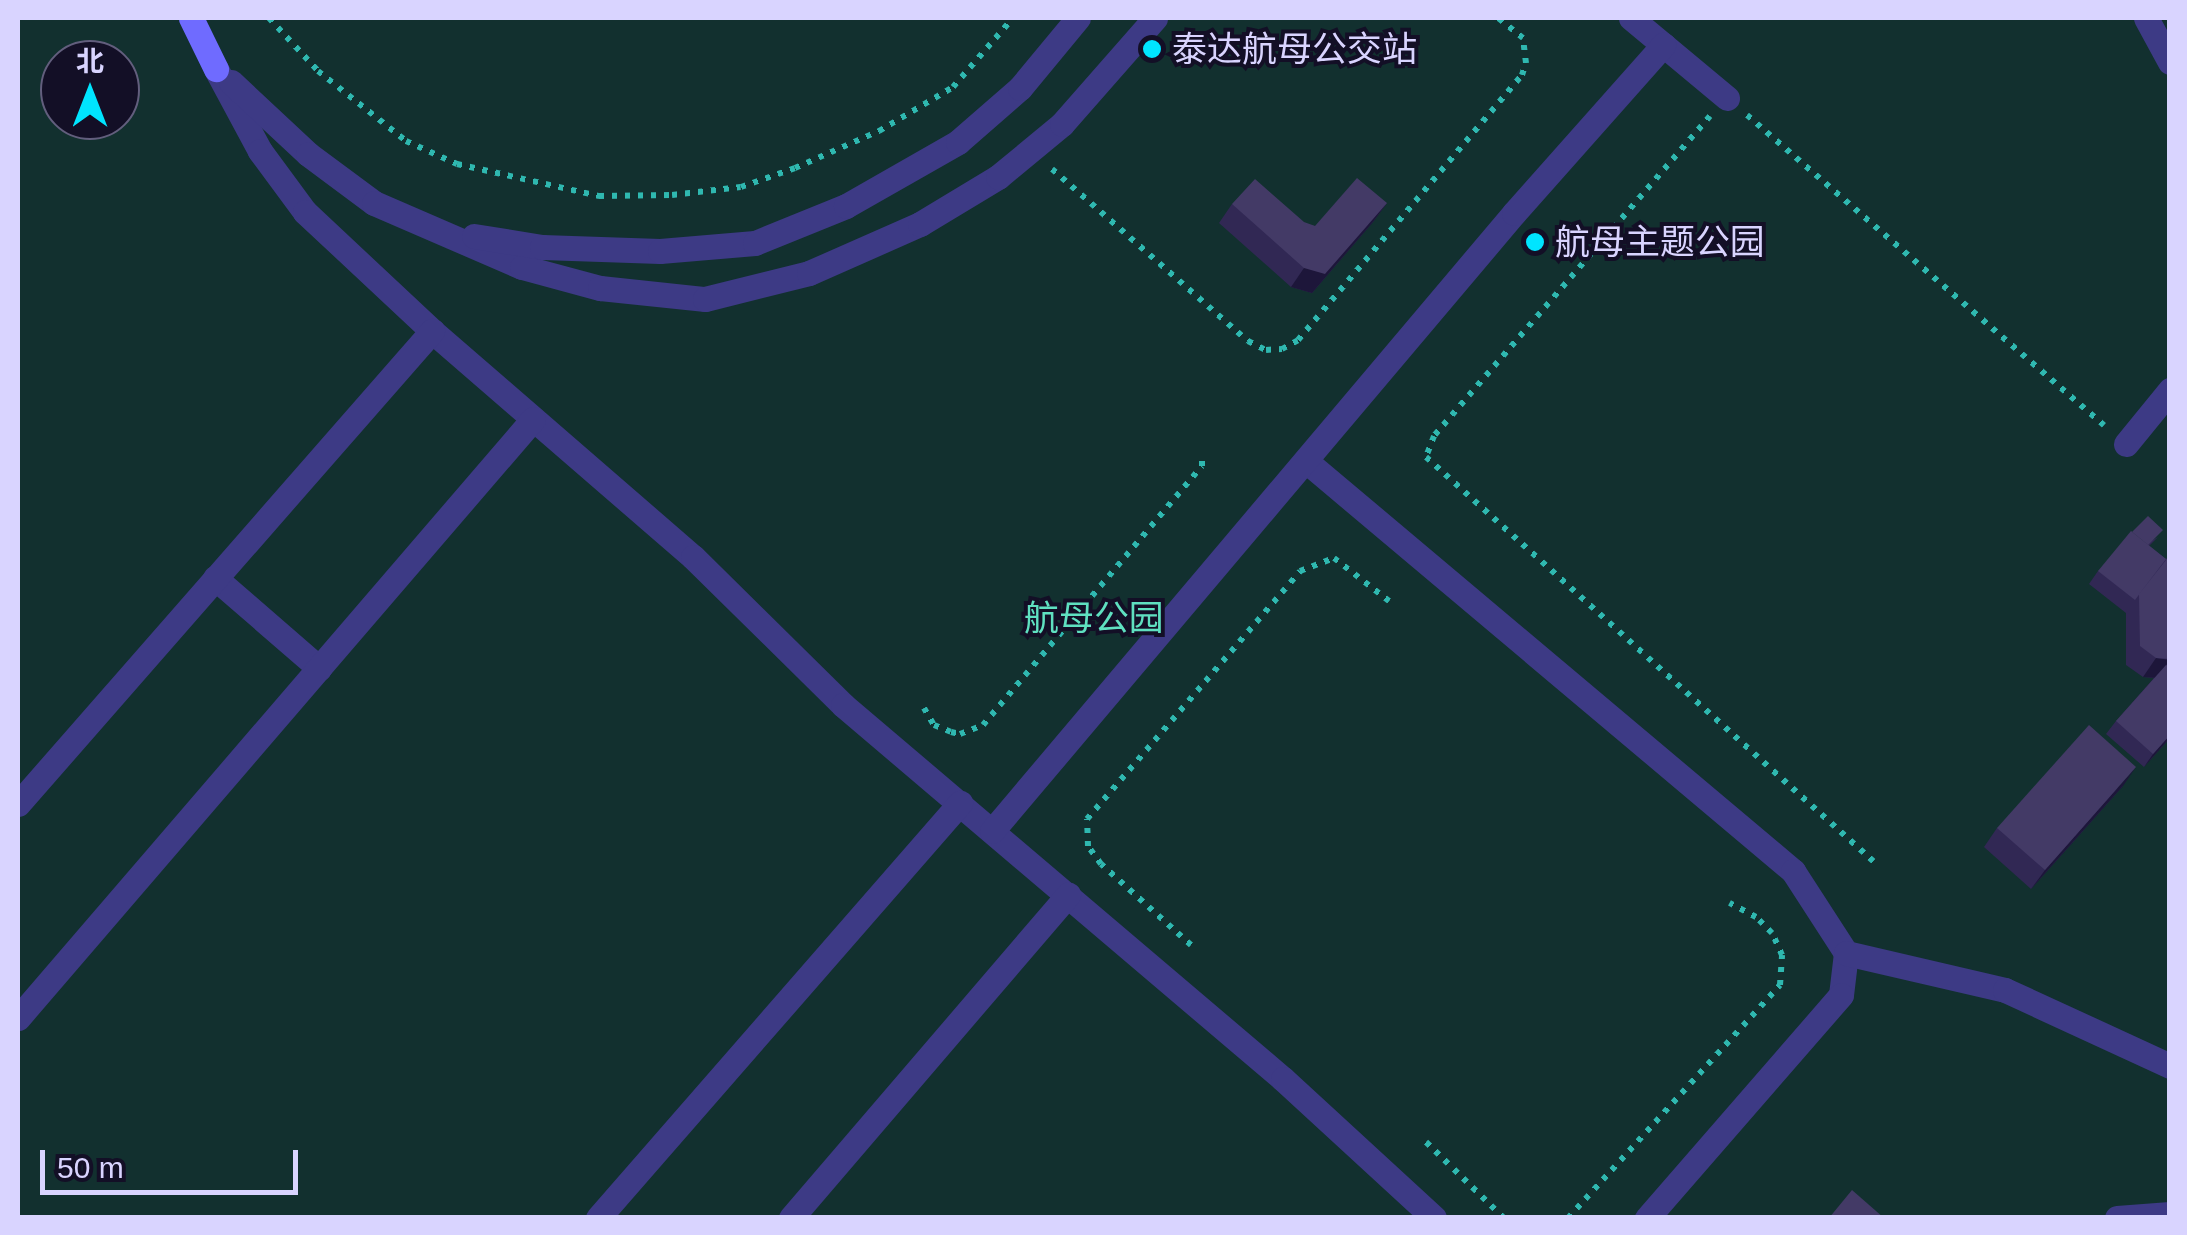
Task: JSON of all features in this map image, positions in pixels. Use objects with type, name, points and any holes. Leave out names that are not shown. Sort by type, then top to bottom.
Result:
[{"type":"main road","points":[[191,18],[216,68]]},
{"type":"street","points":[[439,231],[542,247],[660,251],[755,243],[846,206],[958,142],[1020,88],[1078,18]]},
{"type":"street","points":[[216,68],[308,154],[374,204],[522,267],[600,288],[705,299],[809,274],[920,224],[1012,166],[1062,124],[1155,18]]},
{"type":"street","points":[[1631,18],[1727,98]]},
{"type":"street","points":[[2146,18],[2170,62]]},
{"type":"street","points":[[992,830],[1540,182],[1662,45]]},
{"type":"street","points":[[216,68],[260,150],[306,212],[432,332],[693,557],[843,705],[1283,1079],[1434,1218]]},
{"type":"street","points":[[18,804],[432,332]]},
{"type":"street","points":[[2126,444],[2170,390]]},
{"type":"street","points":[[18,1018],[27,989],[319,668],[533,418]]},
{"type":"street","points":[[1306,461],[1793,871],[1846,954],[1841,995],[1647,1218]]},
{"type":"street","points":[[215,578],[319,668]]},
{"type":"street","points":[[598,1218],[960,803]]},
{"type":"street","points":[[791,1218],[1068,896]]},
{"type":"street","points":[[1846,954],[2006,990],[2170,1066]]},
{"type":"street","points":[[2117,1218],[2170,1214]]},
{"type":"path","points":[[269,18],[318,72],[406,141],[456,164],[617,196],[742,188],[879,131],[953,87],[1013,18]]},
{"type":"path","points":[[1052,169],[1248,341],[1266,350],[1282,348],[1298,340],[1522,76],[1526,63],[1523,38],[1498,18]]},
{"type":"path","points":[[1874,861],[1426,457],[1434,436],[1727,98],[2126,444]]},
{"type":"path","points":[[924,708],[934,725],[951,732],[960,734],[983,725],[1202,466],[1202,453]]},
{"type":"path","points":[[1191,945],[1101,864],[1088,846],[1086,819],[1300,571],[1334,558],[1389,600]]},
{"type":"path","points":[[1568,1218],[1780,985],[1782,954],[1772,933],[1756,917],[1730,903]]},
{"type":"path","points":[[1426,1142],[1504,1218]]},
{"type":"green space","name":"航母公园","points":[[18,18],[2169,18],[2169,1217],[18,1217]]},
{"type":"building","points":[[1357,178],[1387,203],[1325,274],[1304,268],[1232,204],[1255,179],[1304,222],[1315,226]]},
{"type":"building","points":[[2148,516],[2163,530],[2148,545],[2132,532]]},
{"type":"building","points":[[2131,531],[2166,559],[2135,600],[2098,571]]},
{"type":"building","points":[[2170,555],[2170,659],[2156,658],[2140,646],[2139,594]]},
{"type":"building","points":[[2166,665],[2170,668],[2170,735],[2153,754],[2116,721]]},
{"type":"building","points":[[2089,725],[2136,767],[2045,870],[1997,828]]},
{"type":"building","points":[[1852,1190],[1884,1218],[1829,1218]]},
{"type":"place","name":"泰达航母公交站","points":[[1152,49]]},
{"type":"place","name":"航母主题公园","points":[[1535,242]]}]
